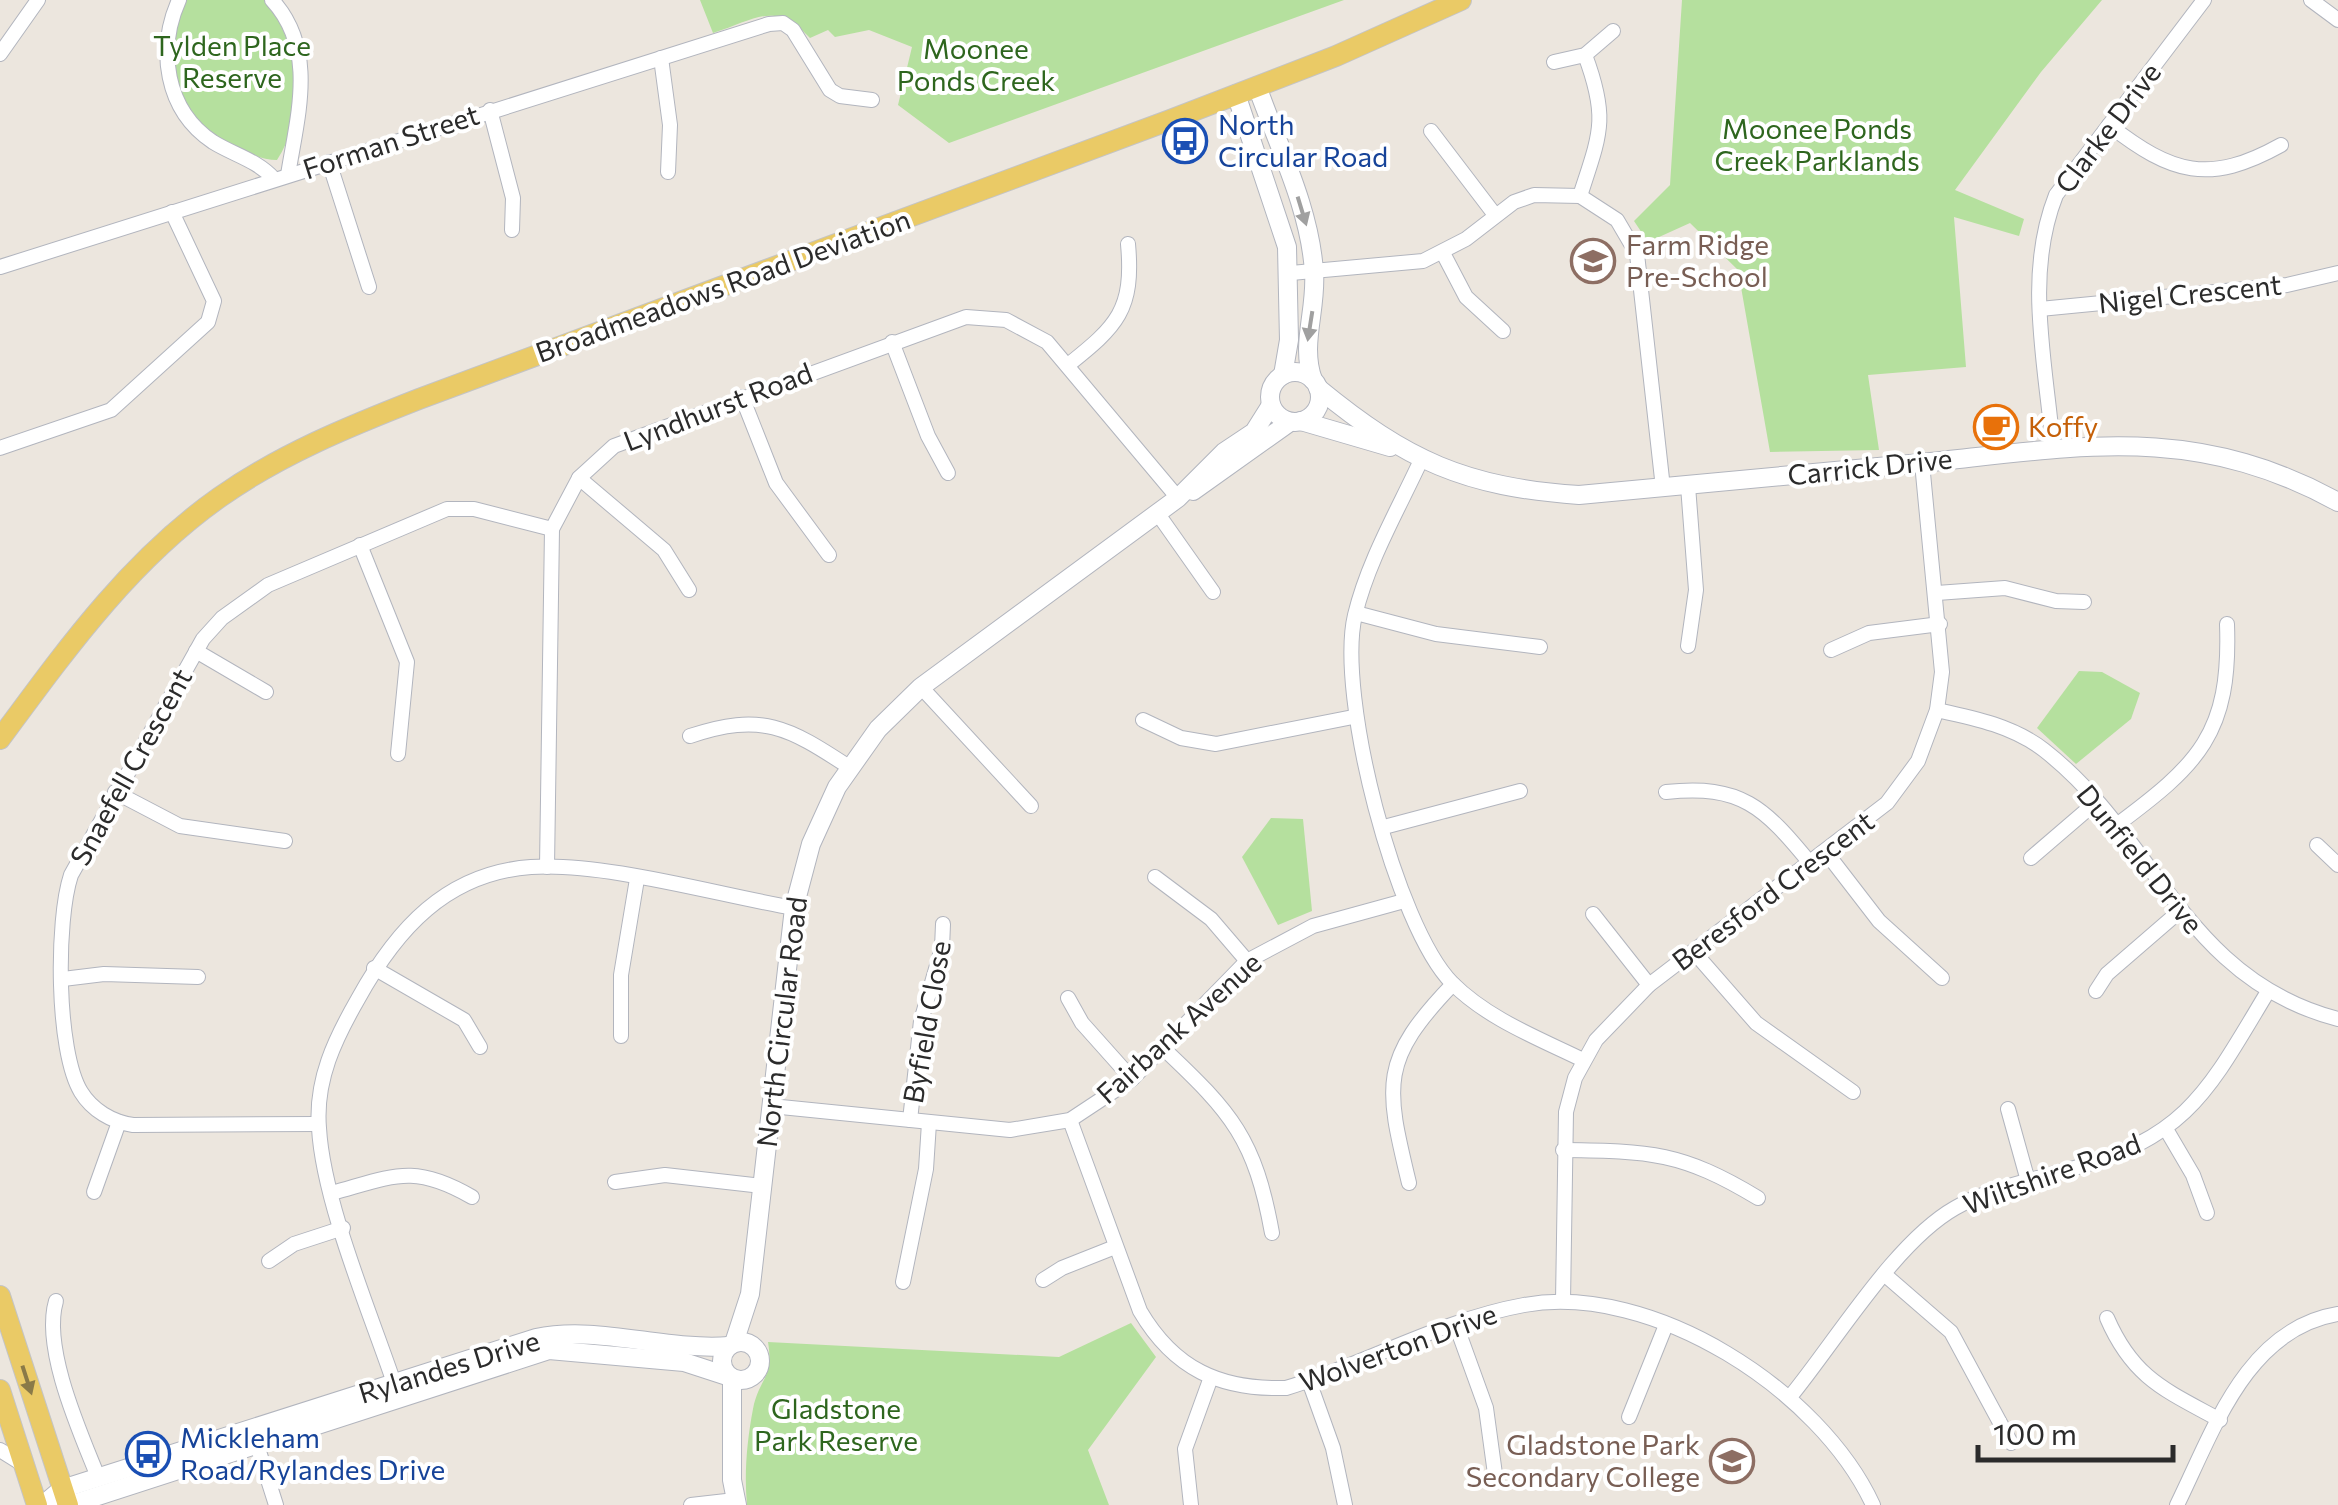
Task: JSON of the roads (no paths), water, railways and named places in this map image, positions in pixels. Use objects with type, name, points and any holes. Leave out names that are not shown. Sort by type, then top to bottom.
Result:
[{"type":"main road","name":"Broadmeadows Road Deviation","points":[[0,739],[111,594],[161,544],[220,496],[309,445],[436,392],[1257,86],[1460,0]]},
{"type":"main road","name":"Broadmeadows Road Deviation","points":[[0,718],[50,671]]},
{"type":"main road","points":[[0,1296],[67,1500]]},
{"type":"main road","points":[[0,1390],[40,1505]]},
{"type":"street","points":[[0,54],[38,0]]},
{"type":"street","points":[[179,0],[166,42],[166,62],[176,98],[207,138],[281,177],[303,84],[290,28],[272,0]]},
{"type":"street","name":"Clarke Drive","points":[[2053,448],[2037,268],[2042,232],[2056,194],[2204,0]]},
{"type":"street","points":[[2310,0],[2338,20]]},
{"type":"street","name":"Forman Street","points":[[0,267],[769,24],[783,24],[796,34],[810,65],[830,90],[840,96],[872,100]]},
{"type":"street","points":[[1554,62],[1585,55],[1613,31]]},
{"type":"street","points":[[1580,196],[1602,125],[1600,94],[1585,55]]},
{"type":"street","points":[[661,58],[670,125],[668,172]]},
{"type":"street","points":[[1257,86],[1291,178],[1314,272],[1306,351],[1316,384],[1315,412],[1296,421],[1271,405],[1273,386],[1284,375],[1299,372],[1316,384]]},
{"type":"street","points":[[1236,94],[1288,247],[1284,375]]},
{"type":"street","points":[[490,110],[513,198],[512,230]]},
{"type":"street","points":[[2109,124],[2144,151],[2172,165],[2205,172],[2236,168],[2281,145]]},
{"type":"street","points":[[1431,130],[1495,215]]},
{"type":"street","points":[[329,162],[369,287]]},
{"type":"street","points":[[1268,188],[1291,178]]},
{"type":"street","points":[[1290,272],[1386,267],[1444,253],[1495,215],[1534,195],[1580,196],[1617,220],[1637,254],[1663,488]]},
{"type":"street","points":[[0,448],[111,410],[208,322],[214,300],[172,212]]},
{"type":"street","points":[[1068,365],[1107,332],[1122,312],[1131,278],[1128,244]]},
{"type":"street","points":[[1444,253],[1466,297],[1503,331]]},
{"type":"street","name":"Nigel Crescent","points":[[2040,310],[2287,285],[2338,273]]},
{"type":"street","name":"Lyndhurst Road","points":[[547,867],[552,529],[578,478],[614,446],[966,317],[995,318],[1035,334],[1068,365],[1178,498]]},
{"type":"street","points":[[892,342],[928,436],[948,473]]},
{"type":"street","name":"Carrick Drive","points":[[1316,384],[1400,450]]},
{"type":"street","points":[[742,397],[776,483],[829,555]]},
{"type":"street","name":"North Circular Road","points":[[756,1349],[750,1294],[794,908],[819,823],[849,767],[878,729],[920,687],[1178,498],[1224,452],[1254,432],[1271,405]]},
{"type":"street","points":[[1332,433],[1346,408]]},
{"type":"street","name":"Carrick Drive","points":[[1296,421],[1400,450],[1513,490],[1579,496],[2121,444],[2213,453],[2290,478],[2338,502]]},
{"type":"street","name":"North Circular Road","points":[[1178,498],[1224,472],[1296,421]]},
{"type":"street","points":[[1421,460],[1356,613],[1350,667],[1354,717],[1404,900],[1420,941],[1453,984],[1492,1014],[1583,1060]]},
{"type":"street","name":"Beresford Crescent","points":[[1563,1300],[1566,1112],[1583,1060],[1608,1024],[1650,985],[1887,803],[1906,779],[1936,710],[1942,672],[1940,624],[1922,463]]},
{"type":"street","points":[[578,478],[664,550],[689,590]]},
{"type":"street","points":[[1688,486],[1696,590],[1688,646]]},
{"type":"street","name":"Snaefell Crescent","points":[[119,1122],[87,1100],[72,1073],[60,924],[66,890],[79,856],[196,651],[222,618],[253,593],[433,513],[461,508],[552,529]]},
{"type":"street","points":[[1158,514],[1213,592]]},
{"type":"street","points":[[360,545],[406,662],[398,754]]},
{"type":"street","points":[[1937,593],[2005,588],[2056,601],[2084,602]]},
{"type":"street","points":[[1356,613],[1436,634],[1540,647]]},
{"type":"street","points":[[1831,650],[1869,633],[1940,624]]},
{"type":"street","points":[[2114,827],[2179,775],[2208,737],[2226,693],[2227,624]]},
{"type":"street","points":[[196,651],[266,692]]},
{"type":"street","points":[[920,687],[1031,806]]},
{"type":"street","name":"Dunfield Drive","points":[[1936,710],[1979,719],[2028,740],[2066,770],[2214,950],[2267,993],[2304,1010],[2338,1019]]},
{"type":"street","points":[[1143,720],[1181,738],[1216,744],[1354,717]]},
{"type":"street","points":[[690,736],[733,723],[770,724],[798,734],[849,767]]},
{"type":"street","points":[[1384,827],[1520,791]]},
{"type":"street","points":[[1666,792],[1725,791],[1743,798],[1764,810],[1810,863]]},
{"type":"street","points":[[115,792],[180,826],[285,842]]},
{"type":"street","points":[[2031,858],[2094,803]]},
{"type":"street","points":[[2317,845],[2338,865]]},
{"type":"street","points":[[1826,850],[1879,920],[1942,978]]},
{"type":"street","points":[[396,1390],[332,1193],[318,1124],[329,1056],[374,968],[408,924],[450,892],[486,876],[547,867],[794,908]]},
{"type":"street","points":[[1155,877],[1212,918],[1247,960]]},
{"type":"street","points":[[622,1036],[620,975],[637,879]]},
{"type":"street","name":"Fairbank Avenue","points":[[771,1106],[1010,1130],[1070,1120],[1132,1079],[1247,960],[1313,926],[1404,900]]},
{"type":"street","points":[[2096,992],[2107,974],[2181,910]]},
{"type":"street","points":[[1593,914],[1650,985]]},
{"type":"street","name":"Byfield Close","points":[[910,1120],[921,1022],[942,948],[943,924]]},
{"type":"street","points":[[1694,952],[1756,1023],[1853,1092]]},
{"type":"street","points":[[374,968],[464,1020],[480,1047]]},
{"type":"street","points":[[63,978],[124,974],[198,977]]},
{"type":"street","points":[[1409,1183],[1394,1123],[1395,1062],[1420,1018],[1453,984]]},
{"type":"street","name":"Wiltshire Road","points":[[1790,1397],[1916,1238],[1957,1206],[2105,1160],[2166,1129],[2213,1083],[2267,993]]},
{"type":"street","points":[[1068,998],[1082,1022],[1132,1079]]},
{"type":"street","points":[[1164,1048],[1237,1124],[1254,1158],[1272,1233]]},
{"type":"street","points":[[2008,1109],[2028,1181]]},
{"type":"street","name":"Wolverton Drive","points":[[1070,1120],[1116,1248],[1155,1337],[1181,1364],[1210,1380],[1252,1389],[1286,1388],[1456,1325],[1524,1305],[1563,1300],[1619,1308],[1717,1350],[1790,1397],[1846,1456],[1873,1505]]},
{"type":"street","points":[[94,1192],[119,1122],[318,1124]]},
{"type":"street","points":[[903,1282],[926,1169],[929,1123]]},
{"type":"street","points":[[2166,1129],[2193,1175],[2207,1213]]},
{"type":"street","points":[[1564,1150],[1642,1150],[1708,1168],[1758,1198]]},
{"type":"street","points":[[332,1193],[388,1176],[416,1173],[472,1198]]},
{"type":"street","points":[[614,1182],[665,1176],[762,1186]]},
{"type":"street","points":[[268,1261],[294,1244],[343,1228]]},
{"type":"street","points":[[1043,1280],[1062,1268],[1116,1248]]},
{"type":"street","points":[[1884,1274],[1951,1332],[2011,1443]]},
{"type":"street","name":"North Circular Road","points":[[732,1345],[750,1294]]},
{"type":"street","points":[[56,1301],[52,1330],[56,1348],[98,1477]]},
{"type":"street","points":[[2176,1505],[2220,1420],[2262,1352],[2294,1330],[2338,1314]]},
{"type":"street","points":[[2107,1318],[2122,1352],[2140,1373],[2220,1420]]},
{"type":"street","points":[[1456,1325],[1486,1408],[1495,1474]]},
{"type":"street","points":[[1629,1417],[1666,1325]]},
{"type":"street","points":[[692,1505],[736,1503],[736,1378],[722,1362],[732,1345],[746,1343],[756,1349],[760,1366],[736,1378]]},
{"type":"street","name":"Rylandes Drive","points":[[596,1345],[684,1362],[736,1378]]},
{"type":"street","name":"Rylandes Drive","points":[[67,1500],[125,1487],[255,1437],[396,1390],[538,1352],[596,1345],[732,1345]]},
{"type":"street","points":[[1191,1505],[1186,1449],[1210,1380]]},
{"type":"street","points":[[1309,1382],[1333,1448],[1344,1505]]},
{"type":"street","points":[[255,1437],[276,1505]]},
{"type":"street","name":"Rylandes Drive","points":[[67,1500],[98,1477],[255,1437]]},
{"type":"street","points":[[0,1450],[25,1466]]},
{"type":"street","points":[[113,1505],[125,1487]]},
{"type":"street","points":[[40,1505],[67,1500]]},
{"type":"place","name":"North Circular Road","points":[[1185,141]]},
{"type":"place","name":"Farm Ridge Pre-School","points":[[1593,261]]},
{"type":"place","name":"Koffy","points":[[1996,427]]},
{"type":"place","name":"Mickleham Road/Rylandes Drive","points":[[148,1454]]},
{"type":"place","name":"Gladstone Park Secondary College","points":[[1732,1461]]},
{"type":"park label","name":"Tylden Place Reserve","points":[[232,62]]},
{"type":"park label","name":"Moonee Ponds Creek","points":[[976,65]]},
{"type":"park label","name":"Moonee Ponds Creek Parklands","points":[[1817,145]]},
{"type":"park label","name":"Gladstone Park Reserve","points":[[836,1425]]}]
